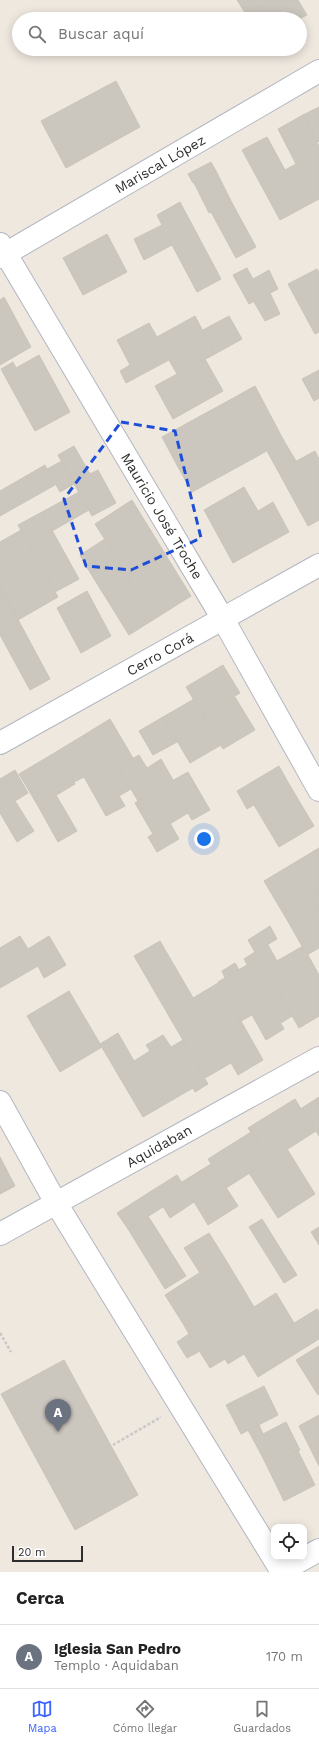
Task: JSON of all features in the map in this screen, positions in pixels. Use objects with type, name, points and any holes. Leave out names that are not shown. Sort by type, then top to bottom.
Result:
[{"type":"street","name":"Mariscal López","points":[[2,252],[319,71]]},
{"type":"street","name":"Mauricio José Troche","points":[[2,252],[223,619],[319,790]]},
{"type":"street","name":"Cerro Corá","points":[[0,744],[319,565]]},
{"type":"street","name":"Aquidaban","points":[[0,1234],[319,1058]]},
{"type":"street","points":[[0,1102],[56,1203],[281,1572],[319,1550]]},
{"type":"path","points":[[0,1333],[11,1352]]},
{"type":"path","points":[[113,1445],[180,1406]]},
{"type":"highlighted area","points":[[121,422],[175,431],[201,538],[131,570],[86,566],[64,499]]},
{"type":"building","points":[[237,0],[272,0],[253,12],[244,12]]},
{"type":"building","points":[[272,0],[298,0],[305,12],[252,12]]},
{"type":"building","points":[[116,81],[140,127],[66,168],[41,121]]},
{"type":"building","points":[[319,107],[319,141],[317,142],[303,115]]},
{"type":"building","points":[[303,115],[319,146],[319,199],[280,220],[242,150],[267,137],[285,170],[296,164],[278,129]]},
{"type":"building","points":[[211,162],[216,171],[193,183],[188,174]]},
{"type":"building","points":[[216,171],[231,201],[209,213],[194,183]]},
{"type":"building","points":[[231,201],[256,247],[236,258],[211,212]]},
{"type":"building","points":[[180,202],[221,279],[197,292],[172,245],[144,260],[134,239],[162,225],[157,215]]},
{"type":"building","points":[[107,234],[127,272],[83,295],[63,258]]},
{"type":"building","points":[[247,268],[253,279],[269,270],[278,289],[249,304],[233,275]]},
{"type":"building","points":[[317,269],[319,272],[319,332],[315,334],[288,284]]},
{"type":"building","points":[[270,293],[280,314],[265,321],[254,302]]},
{"type":"building","points":[[4,297],[31,347],[0,365],[0,300]]},
{"type":"building","points":[[195,316],[215,354],[177,374],[169,360],[126,383],[120,371],[130,365],[117,340],[149,323],[157,337]]},
{"type":"building","points":[[229,316],[242,339],[215,354],[203,330]]},
{"type":"building","points":[[39,355],[70,412],[35,431],[1,369],[13,362],[16,368]]},
{"type":"building","points":[[205,359],[223,391],[173,419],[155,386]]},
{"type":"building","points":[[319,370],[319,398],[314,401],[302,379]]},
{"type":"building","points":[[255,386],[284,441],[256,457],[226,402]]},
{"type":"building","points":[[226,402],[242,432],[178,467],[162,437]]},
{"type":"building","points":[[242,432],[256,457],[192,492],[178,467]]},
{"type":"building","points":[[284,441],[296,461],[278,471],[267,451]]},
{"type":"building","points":[[74,446],[90,474],[98,470],[116,503],[92,516],[58,455]]},
{"type":"building","points":[[315,451],[319,459],[319,520],[308,526],[278,471]]},
{"type":"building","points":[[62,461],[74,484],[60,492],[47,469]]},
{"type":"building","points":[[45,465],[55,485],[0,516],[0,491]]},
{"type":"building","points":[[244,487],[258,511],[273,502],[289,532],[233,563],[204,510]]},
{"type":"building","points":[[79,492],[89,510],[52,531],[42,512]]},
{"type":"building","points":[[132,500],[191,596],[129,635],[106,598],[132,582],[95,524]]},
{"type":"building","points":[[42,512],[79,579],[55,592],[18,525]]},
{"type":"building","points":[[21,530],[58,597],[18,620],[0,588],[0,542]]},
{"type":"building","points":[[105,539],[112,550],[86,566],[80,555]]},
{"type":"building","points":[[112,550],[132,582],[106,598],[86,566]]},
{"type":"building","points":[[0,588],[15,614],[0,623]]},
{"type":"building","points":[[87,591],[111,636],[81,653],[57,608]]},
{"type":"building","points":[[15,614],[50,679],[30,690],[0,635],[0,623]]},
{"type":"building","points":[[223,665],[240,693],[203,715],[186,687]]},
{"type":"building","points":[[235,697],[255,730],[223,749],[203,715]]},
{"type":"building","points":[[194,699],[221,745],[190,763],[163,717]]},
{"type":"building","points":[[163,717],[177,742],[153,755],[139,731]]},
{"type":"building","points":[[110,719],[133,758],[118,767],[131,789],[119,796],[84,735]]},
{"type":"building","points":[[84,735],[125,806],[106,816],[84,777],[74,782],[56,752]]},
{"type":"building","points":[[56,752],[75,784],[38,806],[19,774]]},
{"type":"building","points":[[139,755],[147,768],[161,759],[173,780],[138,801],[118,767]]},
{"type":"building","points":[[279,766],[289,784],[247,809],[237,791]]},
{"type":"building","points":[[15,770],[28,793],[15,801],[34,831],[17,842],[0,813],[0,779]]},
{"type":"building","points":[[188,772],[210,810],[192,820],[170,782]]},
{"type":"building","points":[[170,782],[188,813],[153,834],[135,803]]},
{"type":"building","points":[[289,784],[314,826],[279,847],[254,805]]},
{"type":"building","points":[[56,795],[77,831],[58,842],[38,806]]},
{"type":"building","points":[[170,823],[179,839],[157,852],[148,837]]},
{"type":"building","points":[[319,848],[319,892],[283,913],[264,881]]},
{"type":"building","points":[[319,892],[319,908],[290,925],[283,913]]},
{"type":"building","points":[[319,908],[319,948],[307,955],[290,925]]},
{"type":"building","points":[[270,926],[277,939],[255,952],[248,940]]},
{"type":"building","points":[[20,936],[28,949],[49,936],[66,965],[44,978],[38,966],[0,988],[0,948]]},
{"type":"building","points":[[160,941],[231,1063],[205,1078],[134,956]]},
{"type":"building","points":[[268,945],[277,961],[303,946],[319,975],[319,1016],[299,1028],[255,952]]},
{"type":"building","points":[[255,952],[292,1016],[281,1023],[244,959]]},
{"type":"building","points":[[235,963],[239,970],[225,978],[222,971]]},
{"type":"building","points":[[247,965],[270,1005],[241,1021],[218,982]]},
{"type":"building","points":[[218,983],[228,1000],[203,1015],[193,998]]},
{"type":"building","points":[[69,991],[102,1047],[60,1072],[27,1016]]},
{"type":"building","points":[[228,1000],[241,1021],[216,1037],[203,1015]]},
{"type":"building","points":[[270,1005],[284,1029],[266,1040],[252,1015]]},
{"type":"building","points":[[241,1021],[263,1060],[238,1075],[216,1037]]},
{"type":"building","points":[[118,1033],[134,1061],[150,1051],[146,1045],[163,1035],[171,1047],[183,1040],[208,1084],[195,1092],[193,1088],[143,1117],[100,1044]]},
{"type":"building","points":[[319,1097],[319,1136],[302,1108]]},
{"type":"building","points":[[295,1099],[301,1109],[255,1138],[248,1128]]},
{"type":"building","points":[[302,1108],[316,1131],[269,1161],[255,1138]]},
{"type":"building","points":[[251,1132],[269,1161],[226,1188],[208,1159]]},
{"type":"building","points":[[287,1149],[315,1194],[278,1218],[249,1173]]},
{"type":"building","points":[[0,1157],[15,1186],[0,1194]]},
{"type":"building","points":[[211,1164],[238,1206],[208,1225],[182,1182]]},
{"type":"building","points":[[177,1175],[194,1202],[170,1218],[153,1190]]},
{"type":"building","points":[[153,1190],[163,1207],[128,1229],[117,1213]]},
{"type":"building","points":[[148,1216],[186,1276],[165,1289],[128,1229]]},
{"type":"building","points":[[262,1219],[297,1275],[284,1283],[249,1227]]},
{"type":"building","points":[[319,1227],[319,1245],[311,1232]]},
{"type":"building","points":[[209,1233],[224,1257],[200,1273],[184,1248]]},
{"type":"building","points":[[224,1257],[241,1285],[182,1322],[165,1295]]},
{"type":"building","points":[[241,1285],[254,1307],[195,1344],[182,1322]]},
{"type":"building","points":[[276,1293],[294,1323],[228,1364],[210,1335]]},
{"type":"building","points":[[317,1309],[319,1312],[319,1339],[258,1377],[244,1354]]},
{"type":"building","points":[[189,1334],[200,1351],[187,1358],[177,1342]]},
{"type":"building","points":[[210,1335],[225,1359],[210,1368],[195,1344]]},
{"type":"building","points":[[319,1346],[319,1394],[318,1395],[296,1360]]},
{"type":"building","points":[[64,1360],[138,1495],[75,1530],[1,1394]]},
{"type":"building","points":[[264,1386],[278,1415],[241,1434],[226,1405]]},
{"type":"building","points":[[319,1415],[319,1466],[299,1426]]},
{"type":"building","points":[[286,1422],[300,1450],[274,1463],[268,1453],[262,1456],[248,1430],[259,1425],[263,1434]]},
{"type":"building","points":[[298,1451],[315,1485],[284,1501],[262,1456],[268,1453],[274,1463]]},
{"type":"place","name":"Iglesia San Pedro","points":[[58,1432]]}]
